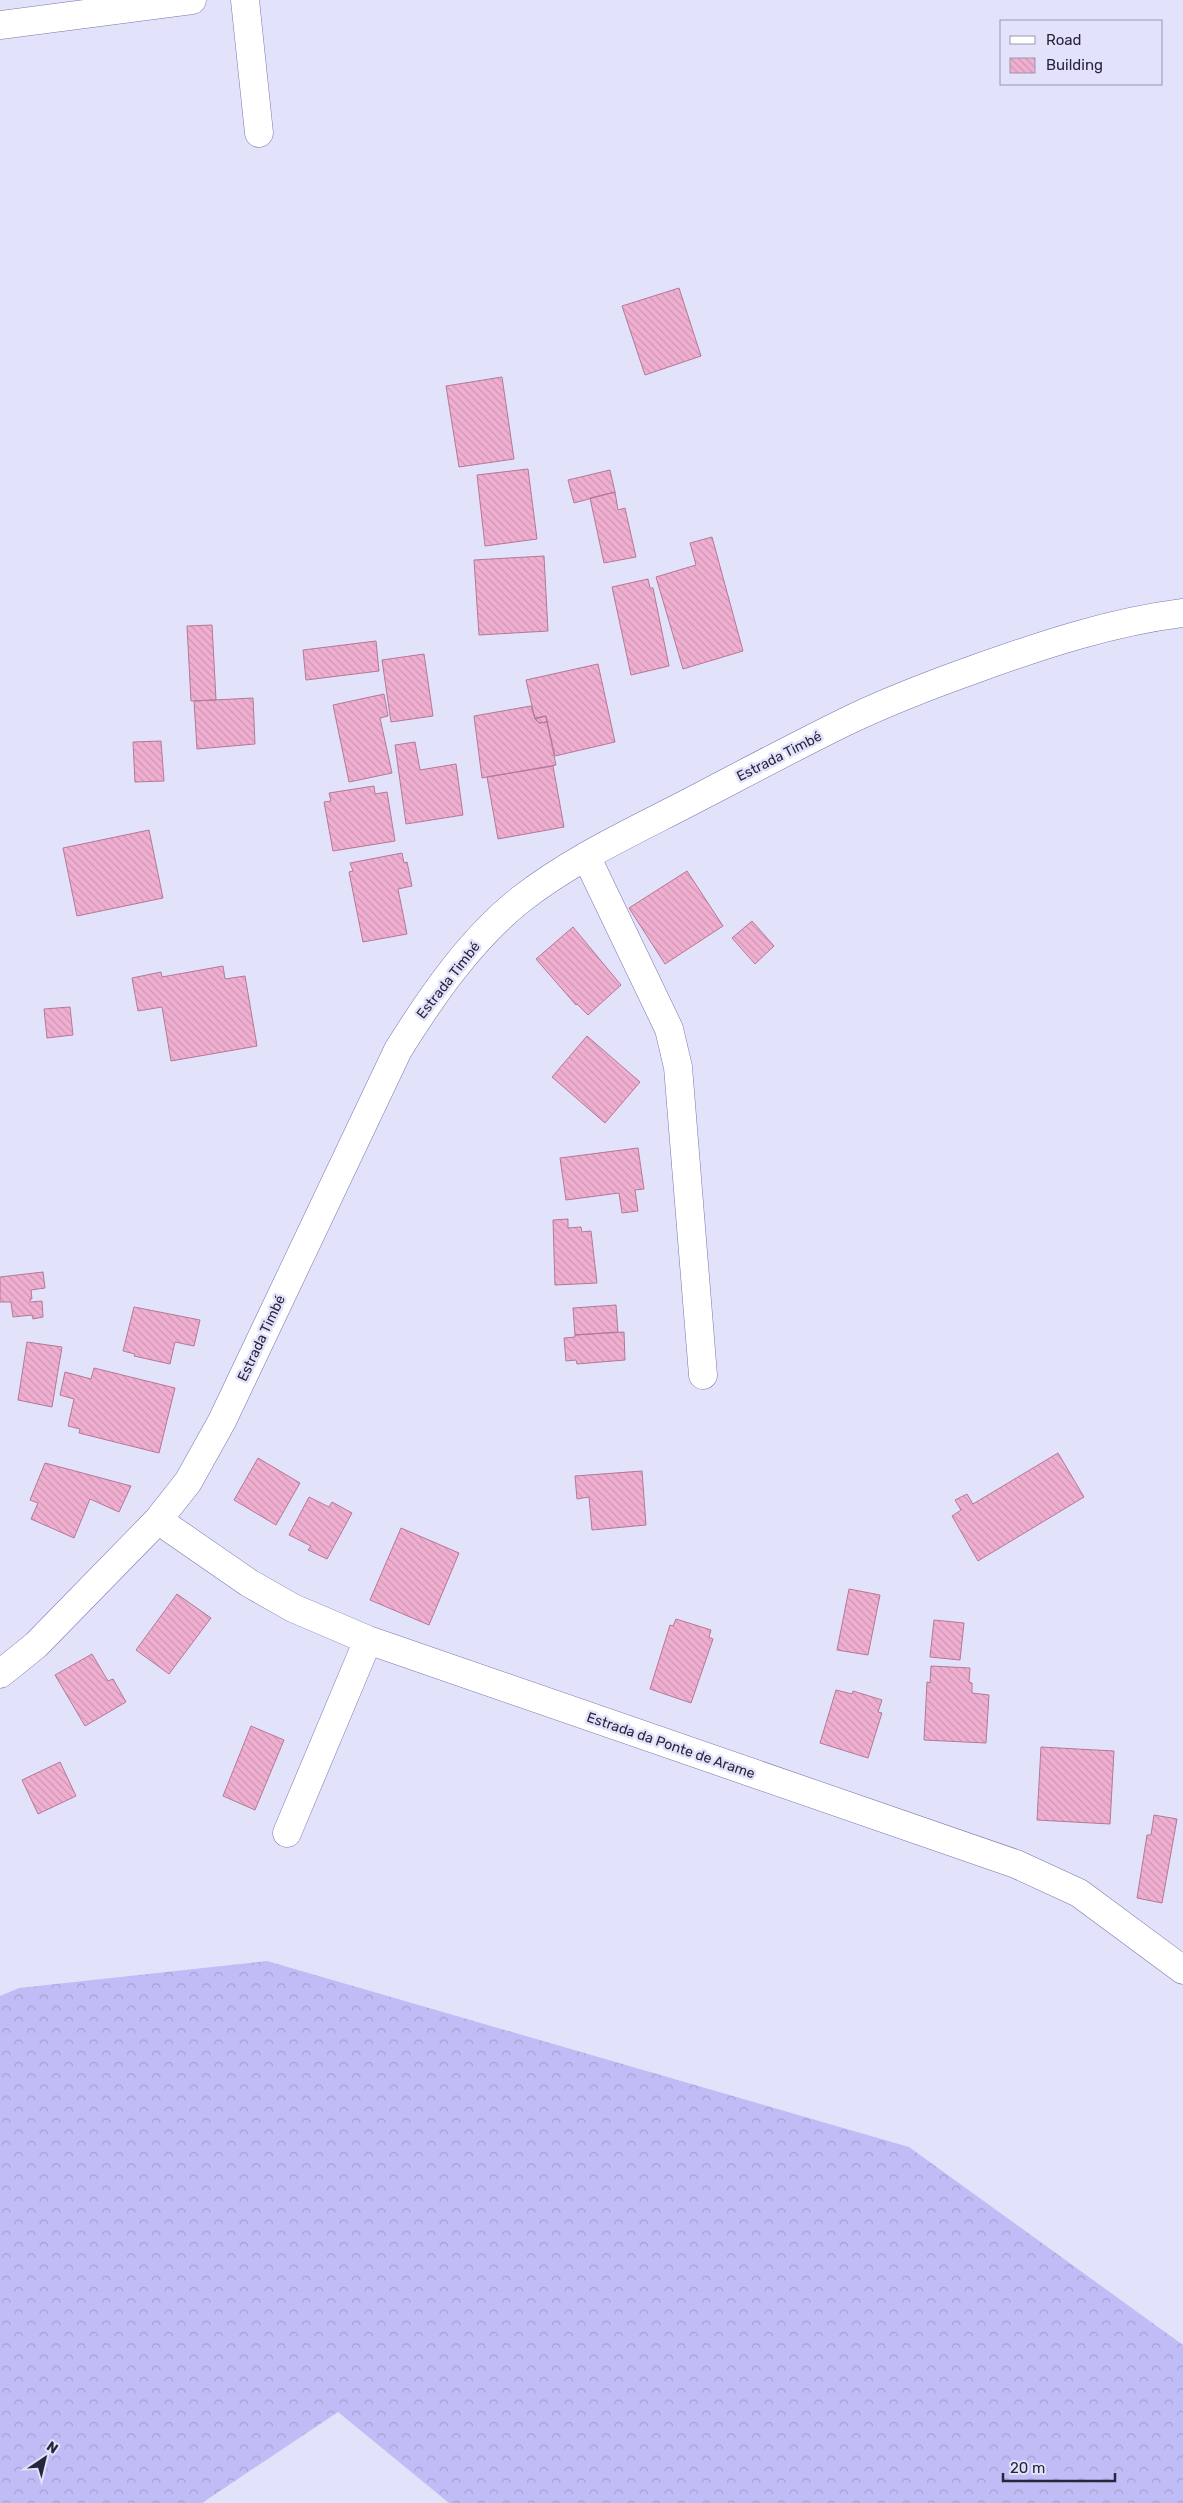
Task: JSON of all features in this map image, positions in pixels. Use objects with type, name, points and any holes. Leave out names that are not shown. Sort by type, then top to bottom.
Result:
[{"type":"street","points":[[0,25],[192,0]]},
{"type":"street","points":[[244,0],[259,132]]},
{"type":"street","name":"Estrada Timbé","points":[[0,1674],[36,1645],[158,1520],[188,1482],[222,1422],[398,1050],[425,1006],[480,938],[520,900],[586,856],[846,721],[915,690],[1007,657],[1095,630],[1146,618],[1183,613]]},
{"type":"street","points":[[586,856],[669,1030],[678,1067],[703,1375]]},
{"type":"street","name":"Estrada da Ponte de Arame","points":[[158,1520],[249,1583],[294,1608],[368,1640],[1016,1864],[1079,1893],[1183,1970]]},
{"type":"street","points":[[287,1833],[368,1640]]},
{"type":"green space","points":[[267,1961],[909,2147],[1183,2345],[1183,2503],[449,2503],[338,2412],[202,2503],[0,2503],[0,1996],[19,1988]]},
{"type":"building","points":[[679,288],[701,356],[645,375],[622,306]]},
{"type":"building","points":[[502,377],[514,459],[459,467],[446,386]]},
{"type":"building","points":[[528,469],[537,539],[485,546],[477,475]]},
{"type":"building","points":[[610,470],[615,492],[574,503],[568,480]]},
{"type":"building","points":[[615,492],[618,510],[625,508],[636,557],[604,563],[590,498]]},
{"type":"building","points":[[712,537],[743,651],[683,669],[656,577],[696,565],[690,543]]},
{"type":"building","points":[[544,556],[548,631],[479,635],[474,560]]},
{"type":"building","points":[[648,579],[650,588],[653,588],[669,666],[631,675],[612,587]]},
{"type":"building","points":[[212,625],[216,700],[191,701],[187,626]]},
{"type":"building","points":[[376,641],[379,671],[306,680],[303,650]]},
{"type":"building","points":[[424,654],[433,716],[391,722],[382,660]]},
{"type":"building","points":[[598,664],[615,742],[555,756],[546,716],[535,719],[526,680]]},
{"type":"building","points":[[384,694],[388,716],[380,718],[392,773],[349,782],[333,705]]},
{"type":"building","points":[[253,698],[255,744],[197,749],[194,701]]},
{"type":"building","points":[[531,706],[535,719],[539,723],[547,722],[556,765],[482,778],[474,716]]},
{"type":"building","points":[[546,716],[547,722],[539,723],[535,718]]},
{"type":"building","points":[[161,741],[164,781],[135,782],[133,742]]},
{"type":"building","points":[[415,742],[420,770],[456,764],[463,815],[406,824],[395,745]]},
{"type":"building","points":[[553,766],[564,827],[498,839],[487,777]]},
{"type":"building","points":[[374,786],[375,794],[387,792],[395,841],[333,851],[324,802],[331,801],[329,793]]},
{"type":"building","points":[[149,830],[163,898],[77,916],[63,848]]},
{"type":"building","points":[[402,853],[404,863],[407,862],[412,886],[398,889],[407,934],[363,942],[349,872],[353,871],[350,863]]},
{"type":"building","points":[[687,871],[723,926],[665,964],[629,908]]},
{"type":"building","points":[[752,921],[774,946],[755,964],[732,938]]},
{"type":"building","points":[[573,927],[621,985],[588,1015],[576,1005],[536,959]]},
{"type":"building","points":[[223,966],[225,979],[245,976],[257,1046],[171,1061],[162,1007],[138,1011],[132,978],[161,972],[162,977]]},
{"type":"building","points":[[70,1007],[73,1035],[47,1038],[44,1009]]},
{"type":"building","points":[[587,1036],[640,1082],[605,1123],[552,1077]]},
{"type":"building","points":[[638,1148],[644,1189],[635,1190],[638,1211],[622,1213],[619,1193],[566,1200],[560,1158]]},
{"type":"building","points":[[568,1219],[568,1228],[581,1227],[582,1232],[591,1231],[597,1283],[555,1285],[553,1220]]},
{"type":"building","points":[[43,1272],[45,1288],[31,1290],[32,1299],[30,1299],[30,1302],[42,1301],[43,1317],[33,1319],[32,1315],[13,1317],[11,1302],[0,1302],[0,1277]]},
{"type":"building","points":[[616,1305],[618,1332],[575,1335],[573,1308]]},
{"type":"building","points":[[134,1307],[200,1320],[194,1346],[175,1342],[170,1364],[134,1356],[135,1354],[123,1351]]},
{"type":"building","points":[[624,1332],[625,1360],[577,1364],[576,1360],[566,1361],[564,1338],[575,1337],[575,1335]]},
{"type":"building","points":[[27,1342],[62,1347],[52,1407],[18,1400]]},
{"type":"building","points":[[94,1368],[175,1388],[159,1453],[79,1433],[80,1429],[68,1426],[74,1399],[60,1395],[65,1372],[91,1379]]},
{"type":"building","points":[[1058,1453],[1084,1497],[978,1561],[952,1516],[961,1510],[955,1500],[967,1494],[973,1504]]},
{"type":"building","points":[[258,1458],[300,1483],[276,1525],[234,1500]]},
{"type":"building","points":[[45,1463],[131,1486],[119,1512],[90,1499],[74,1538],[31,1519],[38,1503],[30,1500]]},
{"type":"building","points":[[642,1471],[646,1525],[592,1530],[589,1497],[577,1499],[575,1476]]},
{"type":"building","points":[[309,1497],[329,1507],[332,1502],[352,1513],[327,1559],[308,1550],[311,1546],[289,1535]]},
{"type":"building","points":[[401,1528],[459,1553],[429,1625],[370,1600]]},
{"type":"building","points":[[849,1589],[880,1595],[868,1655],[837,1650]]},
{"type":"building","points":[[177,1594],[211,1618],[169,1674],[136,1650]]},
{"type":"building","points":[[676,1619],[711,1630],[709,1637],[713,1639],[691,1703],[650,1689],[670,1625],[673,1626]]},
{"type":"building","points":[[934,1620],[964,1623],[960,1660],[930,1657]]},
{"type":"building","points":[[92,1654],[108,1681],[113,1679],[126,1702],[85,1726],[55,1675]]},
{"type":"building","points":[[931,1666],[970,1668],[969,1682],[972,1683],[972,1693],[989,1695],[986,1743],[924,1740],[927,1682],[930,1683]]},
{"type":"building","points":[[836,1690],[852,1694],[853,1691],[882,1700],[878,1712],[882,1713],[868,1758],[820,1743]]},
{"type":"building","points":[[251,1726],[284,1740],[255,1810],[223,1796]]},
{"type":"building","points":[[1041,1747],[1114,1751],[1110,1824],[1037,1820]]},
{"type":"building","points":[[60,1762],[76,1796],[38,1814],[22,1780]]},
{"type":"building","points":[[1154,1815],[1177,1819],[1162,1903],[1137,1898],[1147,1835],[1151,1835]]}]
